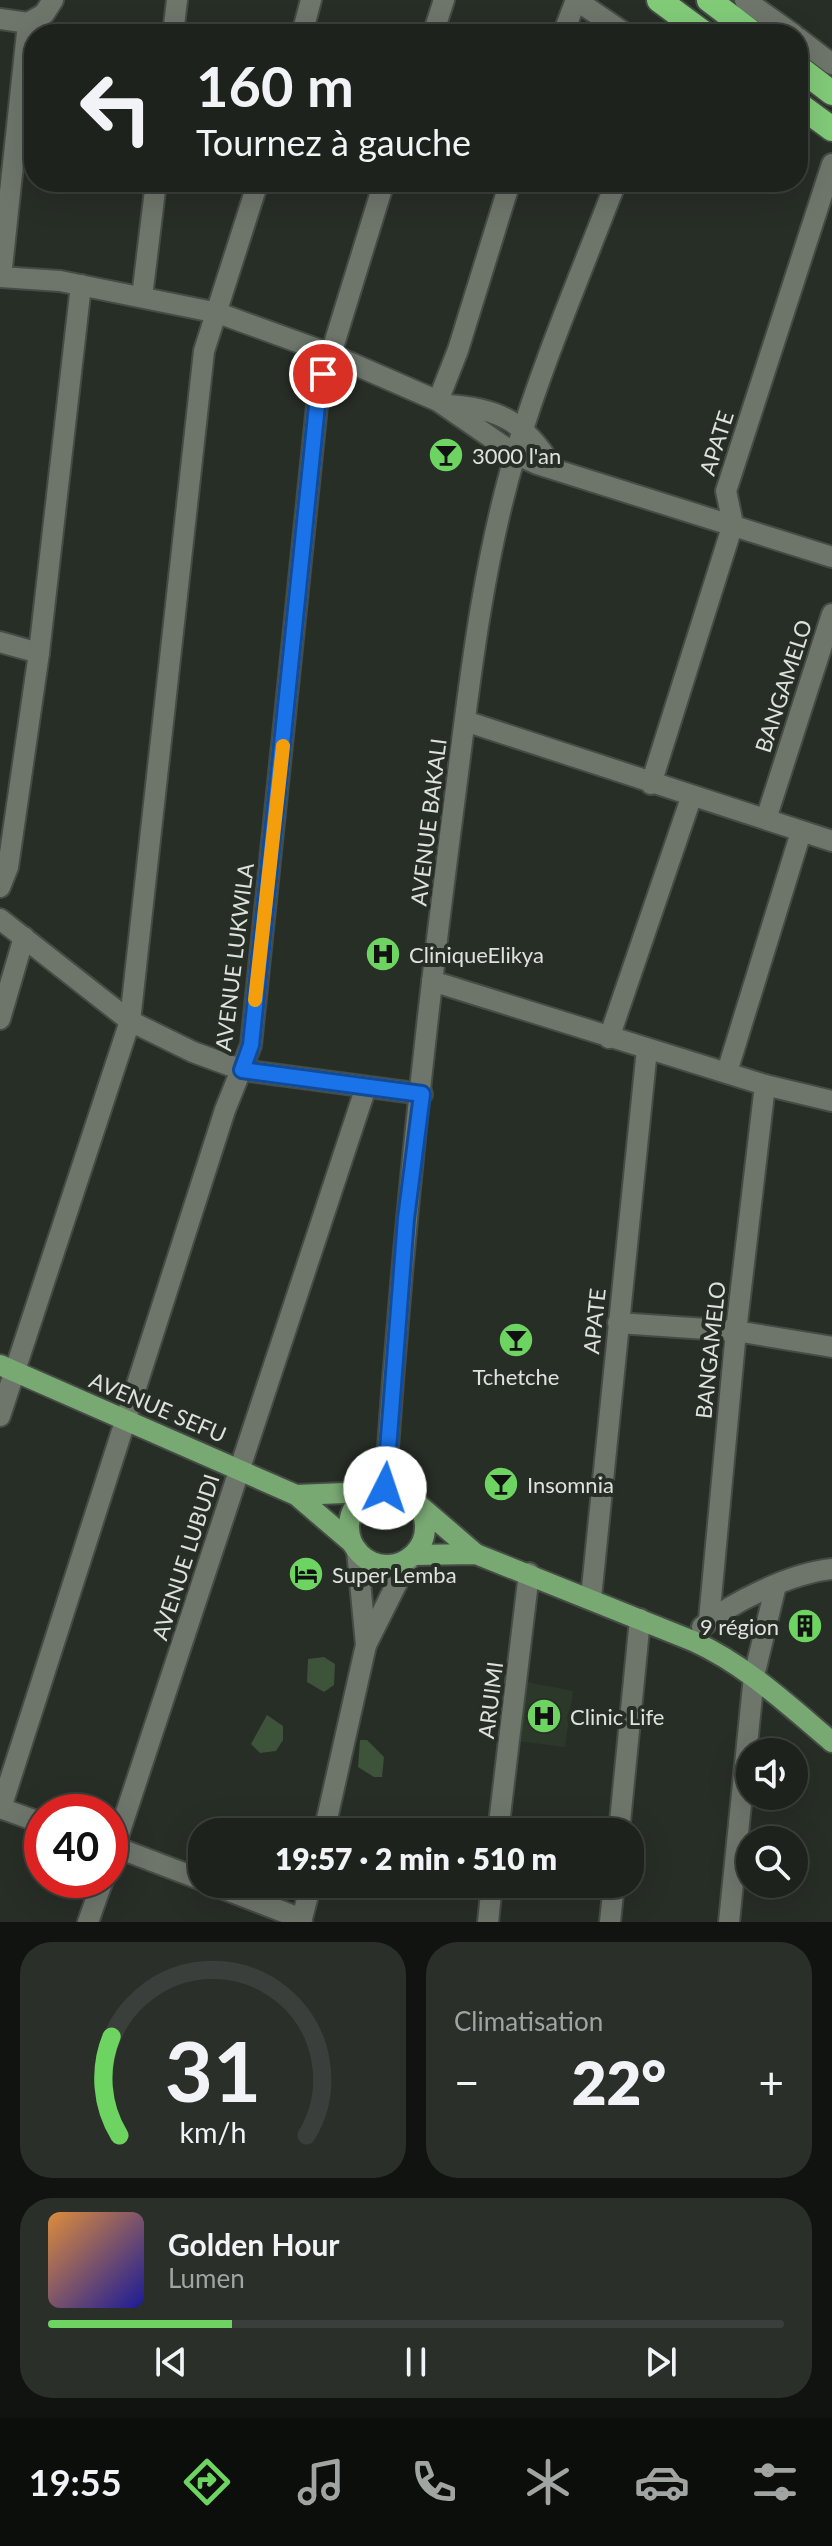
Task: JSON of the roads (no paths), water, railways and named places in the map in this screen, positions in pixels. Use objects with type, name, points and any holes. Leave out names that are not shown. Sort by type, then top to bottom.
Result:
[{"type":"highway","points":[[659,0],[688,24]]},
{"type":"highway","points":[[710,0],[741,24]]},
{"type":"highway","points":[[808,75],[832,93]]},
{"type":"highway","points":[[808,111],[832,129]]},
{"type":"main road","name":"AVENUE SEFU","points":[[7,1368],[296,1495],[354,1547]]},
{"type":"main road","name":"AVENUE SEFU","points":[[296,1495],[377,1490]]},
{"type":"main road","points":[[476,1554],[412,1556],[382,1565],[354,1547],[349,1532],[353,1508],[377,1490],[404,1492],[476,1554],[591,1598],[722,1654],[754,1676],[832,1742]]},
{"type":"main road","points":[[412,1556],[425,1531],[419,1505]]},
{"type":"street","points":[[0,19],[28,23],[44,14],[53,0]]},
{"type":"street","points":[[174,24],[177,0]]},
{"type":"street","points":[[305,24],[311,0]]},
{"type":"street","points":[[436,24],[444,0]]},
{"type":"street","points":[[567,24],[576,0],[611,24]]},
{"type":"street","points":[[700,24],[710,0]]},
{"type":"street","points":[[745,0],[779,24]]},
{"type":"street","points":[[808,46],[832,64]]},
{"type":"street","points":[[24,61],[1,277],[81,285],[218,313],[328,353],[443,403],[515,454],[832,557]]},
{"type":"street","name":"APATE","points":[[651,784],[733,524],[726,491],[832,164]]},
{"type":"street","points":[[142,297],[155,192]]},
{"type":"street","points":[[0,1416],[7,1368],[130,1021],[204,351],[255,192]]},
{"type":"street","name":"AVENUE LUKWILA","points":[[1,1808],[225,1110],[251,1045],[318,396],[328,353],[381,192]]},
{"type":"street","points":[[443,403],[507,192]]},
{"type":"street","name":"AVENUE BAKALI","points":[[377,1490],[432,981],[465,721],[491,559],[523,429],[612,192]]},
{"type":"street","points":[[0,887],[8,867],[39,653],[81,285]]},
{"type":"street","points":[[443,403],[494,412],[523,429],[553,468]]},
{"type":"street","name":"BANGAMELO","points":[[766,819],[832,614]]},
{"type":"street","points":[[0,642],[39,653]]},
{"type":"street","points":[[465,721],[691,798],[832,841]]},
{"type":"street","points":[[609,1038],[691,798]]},
{"type":"street","points":[[727,1072],[801,832]]},
{"type":"street","points":[[0,919],[130,1021],[193,1052],[242,1070],[422,1094]]},
{"type":"street","points":[[0,1019],[24,937]]},
{"type":"street","points":[[432,981],[765,1085],[832,1101]]},
{"type":"street","name":"APATE","points":[[591,1598],[647,1049]]},
{"type":"street","name":"BANGAMELO","points":[[709,1620],[736,1331],[765,1085]]},
{"type":"street","name":"AVENUE LUBUDI","points":[[128,1803],[366,1087]]},
{"type":"street","points":[[618,1323],[736,1331],[832,1347]]},
{"type":"street","points":[[354,1547],[366,1645]]},
{"type":"street","points":[[327,1818],[366,1645],[412,1556]]},
{"type":"street","points":[[693,1641],[709,1620],[776,1585],[797,1576],[832,1569]]},
{"type":"street","name":"ARUIMI","points":[[500,1818],[529,1573]]},
{"type":"street","points":[[729,1922],[754,1676],[776,1585]]},
{"type":"street","points":[[620,1818],[640,1619]]},
{"type":"street","points":[[1,1808],[24,1816]]},
{"type":"street","points":[[128,1856],[188,1875]]},
{"type":"street","points":[[88,1922],[97,1898]]},
{"type":"street","points":[[246,1898],[302,1920],[308,1898]]},
{"type":"street","points":[[488,1922],[491,1898]]},
{"type":"street","points":[[610,1922],[613,1898]]},
{"type":"place","name":"3000 l'an","points":[[446,455]]},
{"type":"place","name":"CliniqueElikya","points":[[383,954]]},
{"type":"place","name":"Tchetche","points":[[516,1340]]},
{"type":"place","name":"Insomnia","points":[[501,1484]]},
{"type":"place","name":"Super Lemba","points":[[306,1574]]},
{"type":"place","name":"9 région","points":[[805,1626]]},
{"type":"place","name":"Clinic Life","points":[[544,1716]]}]
